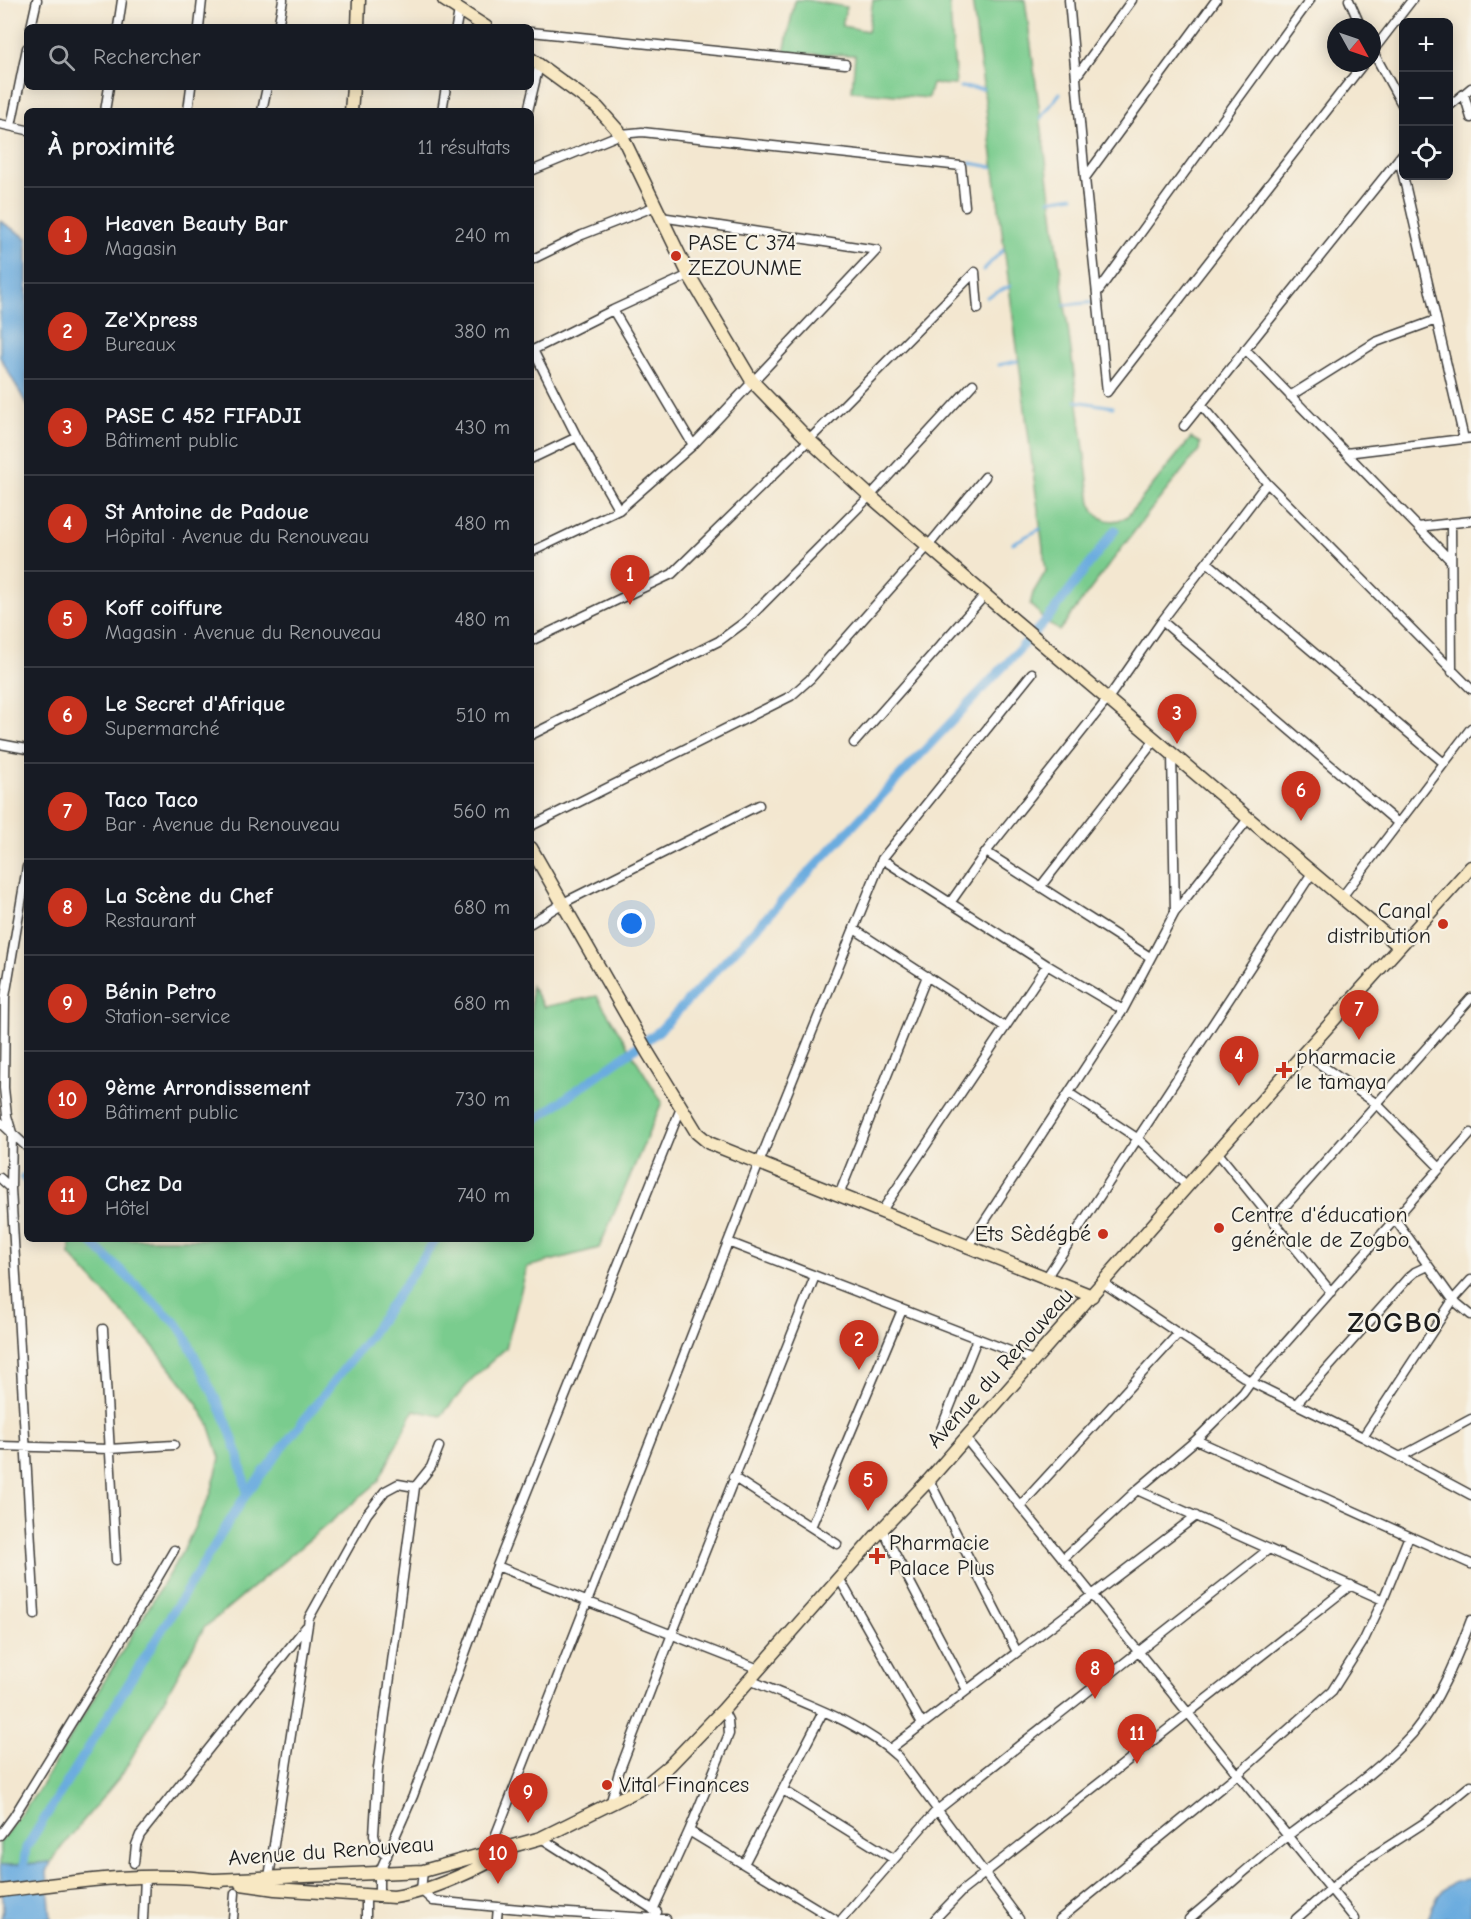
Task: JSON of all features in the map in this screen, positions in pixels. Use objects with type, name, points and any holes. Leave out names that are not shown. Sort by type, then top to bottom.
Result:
[{"type":"main road","points":[[358,24],[359,0]]},
{"type":"main road","points":[[444,0],[481,24]]},
{"type":"main road","points":[[535,62],[597,107],[621,134],[689,275],[752,381],[809,440],[1013,620],[1047,646],[1107,700],[1399,946]]},
{"type":"main road","points":[[351,108],[353,90]]},
{"type":"main road","points":[[534,853],[639,1038],[702,1138],[709,1143],[967,1248],[1092,1296]]},
{"type":"main road","name":"Avenue du Renouveau","points":[[0,1891],[96,1878],[145,1877],[215,1880],[423,1870],[541,1838],[642,1788],[656,1778],[723,1710],[882,1529],[966,1439],[1304,1053],[1471,867]]},
{"type":"main road","name":"Avenue du Renouveau","points":[[215,1880],[274,1889],[379,1896],[408,1895],[477,1868],[519,1845]]},
{"type":"street","points":[[32,24],[37,0]]},
{"type":"street","points":[[118,24],[122,0]]},
{"type":"street","points":[[199,24],[202,0]]},
{"type":"street","points":[[279,24],[283,0]]},
{"type":"street","points":[[1069,0],[1107,392],[1357,72]]},
{"type":"street","points":[[1077,76],[1131,0]]},
{"type":"street","points":[[1085,178],[1216,0]]},
{"type":"street","points":[[1097,293],[1310,0]]},
{"type":"street","points":[[1349,0],[1357,18]]},
{"type":"street","points":[[1381,40],[1412,0]]},
{"type":"street","points":[[457,24],[459,10]]},
{"type":"street","points":[[534,32],[845,64]]},
{"type":"street","points":[[11,126],[24,63]]},
{"type":"street","points":[[1381,68],[1399,99]]},
{"type":"street","points":[[106,108],[108,90]]},
{"type":"street","points":[[188,108],[191,90]]},
{"type":"street","points":[[263,108],[266,90]]},
{"type":"street","points":[[442,108],[446,90]]},
{"type":"street","points":[[528,108],[531,90]]},
{"type":"street","points":[[1453,104],[1468,91]]},
{"type":"street","points":[[1468,91],[1471,117]]},
{"type":"street","points":[[0,124],[24,129]]},
{"type":"street","points":[[534,170],[621,134],[642,132],[961,166],[965,206]]},
{"type":"street","points":[[1184,426],[1399,157]]},
{"type":"street","points":[[1346,453],[1468,439],[1436,320],[1406,180]]},
{"type":"street","points":[[534,259],[582,235],[659,211],[877,250],[693,445],[620,510],[534,551]]},
{"type":"street","points":[[534,640],[672,574],[809,440],[975,272],[978,309]]},
{"type":"street","points":[[534,350],[689,275]]},
{"type":"street","points":[[613,310],[693,445]]},
{"type":"street","points":[[1290,396],[1376,342],[1436,320]]},
{"type":"street","points":[[1245,349],[1451,561]]},
{"type":"street","points":[[534,355],[577,437],[620,510]]},
{"type":"street","points":[[534,734],[719,641],[746,621],[870,496],[973,384]]},
{"type":"street","points":[[1201,405],[1267,483],[1471,689]]},
{"type":"street","points":[[534,458],[577,437]]},
{"type":"street","points":[[534,824],[791,696],[810,679],[928,546],[985,477]]},
{"type":"street","points":[[950,903],[986,852],[1107,700],[1161,621],[1267,483]]},
{"type":"street","points":[[1418,527],[1471,521]]},
{"type":"street","points":[[1450,523],[1452,672]]},
{"type":"street","points":[[1207,562],[1444,763]]},
{"type":"street","points":[[854,743],[985,595]]},
{"type":"street","points":[[1161,621],[1398,823]]},
{"type":"street","points":[[489,1852],[759,1163],[882,859],[1032,673]]},
{"type":"street","points":[[1342,897],[1471,728]]},
{"type":"street","points":[[1041,886],[1155,740]]},
{"type":"street","points":[[0,744],[24,748]]},
{"type":"street","points":[[1172,754],[1175,912]]},
{"type":"street","points":[[534,921],[564,903],[759,805]]},
{"type":"street","points":[[967,1248],[1123,1010],[1175,912],[1248,819]]},
{"type":"street","points":[[986,852],[1150,957]]},
{"type":"street","points":[[882,859],[1123,1010]]},
{"type":"street","points":[[1046,1278],[1312,873]]},
{"type":"street","points":[[24,885],[5,998],[4,1088],[7,1116],[12,1133],[10,1188],[35,1615]]},
{"type":"street","points":[[854,929],[1005,1027]]},
{"type":"street","points":[[881,1212],[1047,964]]},
{"type":"street","points":[[839,1195],[927,976]]},
{"type":"street","points":[[1273,1220],[1471,998]]},
{"type":"street","points":[[1304,1053],[1377,1104],[1440,1168]]},
{"type":"street","points":[[1069,1093],[1137,1138],[1188,1187]]},
{"type":"street","points":[[379,1896],[380,1873],[413,1796],[496,1566],[681,1108]]},
{"type":"street","points":[[0,1122],[24,1144]]},
{"type":"street","points":[[1063,1559],[1244,1394],[1251,1382],[1471,1133]]},
{"type":"street","points":[[1218,1153],[1331,1292]]},
{"type":"street","points":[[0,1178],[10,1188]]},
{"type":"street","points":[[1395,1220],[1454,1300],[1471,1315]]},
{"type":"street","points":[[728,1242],[1033,1360]]},
{"type":"street","points":[[1296,1404],[1408,1278],[1428,1266]]},
{"type":"street","points":[[610,1805],[619,1772],[672,1634],[814,1276]]},
{"type":"street","points":[[1363,1437],[1454,1300],[1471,1280]]},
{"type":"street","points":[[1103,1283],[1251,1382],[1363,1437],[1471,1495]]},
{"type":"street","points":[[811,1527],[902,1310]]},
{"type":"street","points":[[103,1329],[116,1560]]},
{"type":"street","points":[[1020,1506],[1178,1334]]},
{"type":"street","points":[[939,1434],[977,1339]]},
{"type":"street","points":[[1400,1457],[1471,1419]]},
{"type":"street","points":[[966,1439],[1355,1919]]},
{"type":"street","points":[[1196,1440],[1471,1564]]},
{"type":"street","points":[[0,1446],[109,1449],[174,1445]]},
{"type":"street","points":[[387,1856],[378,1849],[374,1835],[378,1768],[415,1487],[431,1467],[439,1447]]},
{"type":"street","points":[[733,1477],[837,1544]]},
{"type":"street","points":[[929,1480],[1017,1652]]},
{"type":"street","points":[[269,1877],[306,1627],[312,1610],[367,1514],[385,1491],[398,1484],[415,1487]]},
{"type":"street","points":[[1137,1490],[1383,1600]]},
{"type":"street","points":[[890,1749],[1196,1516]]},
{"type":"street","points":[[882,1529],[967,1689]]},
{"type":"street","points":[[1060,1919],[1238,1774],[1332,1691],[1354,1660],[1383,1600],[1409,1536]]},
{"type":"street","points":[[842,1919],[936,1810],[1269,1548]]},
{"type":"street","points":[[0,1835],[105,1668],[174,1550]]},
{"type":"street","points":[[496,1566],[759,1669]]},
{"type":"street","points":[[839,1578],[922,1724]]},
{"type":"street","points":[[935,1919],[962,1891],[1351,1585]]},
{"type":"street","points":[[1189,1919],[1288,1836],[1361,1782],[1414,1731],[1443,1685],[1471,1620]]},
{"type":"street","points":[[134,1863],[136,1845],[140,1835],[306,1627]]},
{"type":"street","points":[[750,1680],[858,1728],[890,1749],[1019,1919]]},
{"type":"street","points":[[653,1910],[729,1734],[728,1720],[723,1710]]},
{"type":"street","points":[[744,1864],[823,1712]]},
{"type":"street","points":[[1296,1919],[1356,1867],[1428,1821],[1471,1785]]},
{"type":"street","points":[[783,1790],[894,1859]]},
{"type":"street","points":[[689,1831],[834,1919]]},
{"type":"street","points":[[541,1838],[666,1919]]},
{"type":"street","points":[[423,1870],[421,1890],[433,1900],[597,1916],[666,1919]]},
{"type":"street","points":[[142,1919],[145,1877]]},
{"type":"street","points":[[233,1919],[235,1893]]},
{"type":"street","points":[[366,1895],[366,1919]]},
{"type":"street","points":[[496,1919],[498,1907]]},
{"type":"green space","points":[[795,0],[846,7],[842,26],[868,31],[873,0],[949,0],[956,85],[932,84],[928,98],[852,91],[855,55],[784,53]]},
{"type":"green space","points":[[972,0],[1025,0],[1093,509],[1104,519],[1114,521],[1126,518],[1191,438],[1200,443],[1199,450],[1059,631],[1030,605],[1033,593],[1046,571]]},
{"type":"green space","points":[[534,991],[544,1007],[597,996],[662,1102],[599,1248],[527,1267],[506,1348],[472,1379],[441,1416],[414,1410],[378,1482],[204,1628],[123,1773],[51,1862],[0,1866],[0,1842],[38,1791],[184,1549],[211,1493],[220,1458],[209,1424],[191,1394],[151,1344],[70,1255],[70,1242],[534,1242]]},
{"type":"water","points":[[0,221],[24,236],[24,400],[0,357]]},
{"type":"water","points":[[51,1862],[47,1872],[51,1919],[1,1919],[3,1899],[0,1866]]},
{"type":"water","points":[[1471,1878],[1471,1919],[1428,1919],[1438,1896],[1447,1886]]},
{"type":"waterway","points":[[960,87],[983,89]]},
{"type":"waterway","points":[[1041,118],[1060,93]]},
{"type":"waterway","points":[[970,163],[992,167]]},
{"type":"waterway","points":[[1049,200],[1073,196]]},
{"type":"waterway","points":[[983,270],[1003,250]]},
{"type":"waterway","points":[[987,297],[1010,286]]},
{"type":"waterway","points":[[1064,305],[1097,302]]},
{"type":"waterway","points":[[999,365],[1017,361]]},
{"type":"waterway","points":[[1076,401],[1113,407]]},
{"type":"waterway","points":[[1013,543],[1040,529]]},
{"type":"waterway","points":[[534,1121],[659,1031],[1008,662],[1053,612],[1115,530]]},
{"type":"waterway","points":[[91,1242],[178,1325],[185,1336],[226,1420],[239,1457],[247,1493]]},
{"type":"waterway","points":[[22,1875],[26,1848],[247,1493],[371,1334],[434,1242]]},
{"type":"place","name":"PASE C 374 ZEZOUNME","points":[[676,256]]},
{"type":"place","name":"Heaven Beauty Bar","points":[[630,605]]},
{"type":"place","name":"PASE C 452 FIFADJI","points":[[1177,744]]},
{"type":"place","name":"Le Secret d'Afrique","points":[[1301,821]]},
{"type":"place","name":"Canal distribution","points":[[1443,924]]},
{"type":"place","name":"Taco Taco","points":[[1359,1040]]},
{"type":"place","name":"pharmacie le tamaya","points":[[1284,1070]]},
{"type":"place","name":"St Antoine de Padoue","points":[[1239,1086]]},
{"type":"place","name":"Centre d'éducation générale de Zogbo","points":[[1219,1228]]},
{"type":"place","name":"Ets Sèdégbé","points":[[1103,1234]]},
{"type":"place","name":"Ze'Xpress","points":[[859,1370]]},
{"type":"place","name":"Koff coiffure","points":[[868,1511]]},
{"type":"place","name":"Pharmacie Palace Plus","points":[[877,1556]]},
{"type":"place","name":"La Scène du Chef","points":[[1095,1699]]},
{"type":"place","name":"Chez Da","points":[[1137,1764]]},
{"type":"place","name":"Vital Finances","points":[[607,1785]]},
{"type":"place","name":"Bénin Petro","points":[[528,1823]]},
{"type":"place","name":"9ème Arrondissement","points":[[498,1884]]},
{"type":"district","name":"ZOGBO","points":[[1395,1323]]}]
